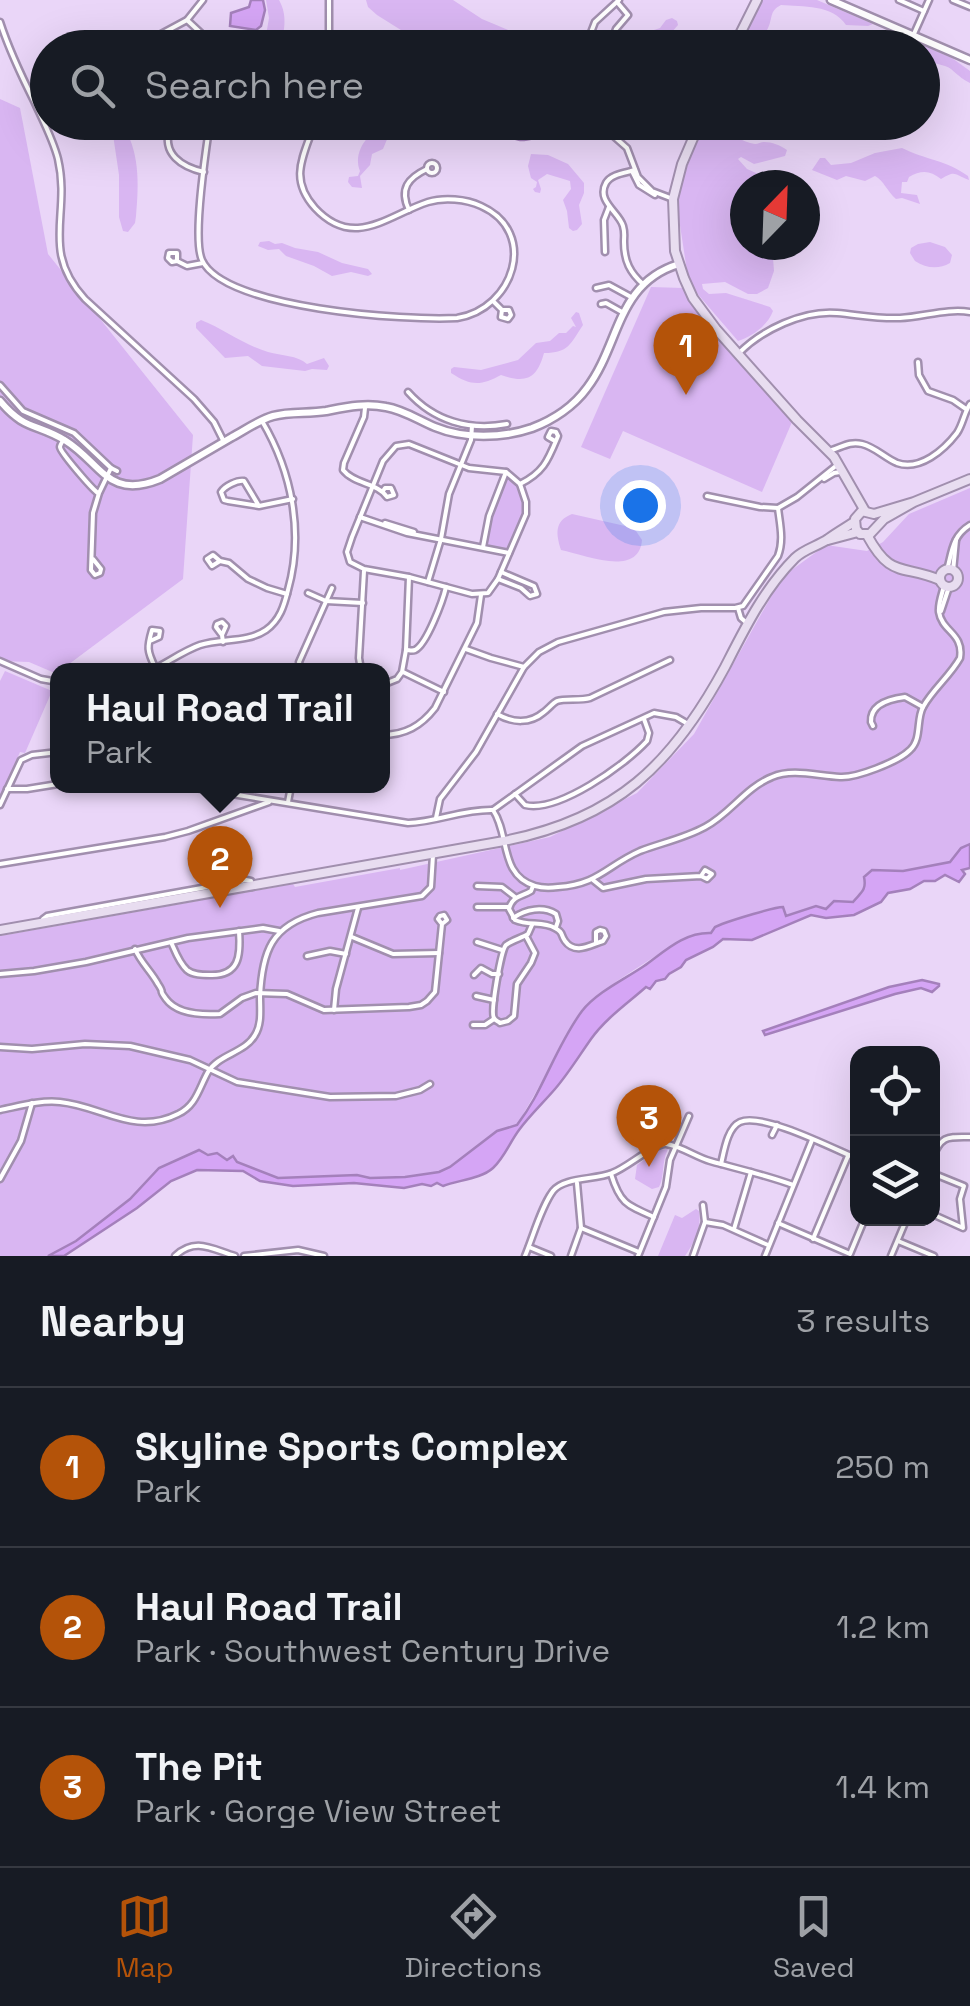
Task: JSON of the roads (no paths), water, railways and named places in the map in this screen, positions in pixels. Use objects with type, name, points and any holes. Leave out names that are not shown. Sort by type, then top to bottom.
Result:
[{"type":"main road","points":[[741,30],[754,0]]},
{"type":"main road","points":[[692,140],[673,199],[673,231],[678,264],[693,298],[833,457],[866,512],[866,529],[879,556],[888,564],[969,582]]},
{"type":"main road","points":[[0,930],[504,841],[564,825],[609,802],[676,745],[768,590],[794,560],[828,540],[866,529],[914,502],[970,478]]},
{"type":"main road","points":[[866,512],[914,502]]},
{"type":"main road","points":[[866,512],[866,529]]},
{"type":"street","points":[[168,30],[187,20],[203,0]]},
{"type":"street","points":[[329,0],[329,30]]},
{"type":"street","points":[[831,0],[899,30]]},
{"type":"street","points":[[899,0],[924,11]]},
{"type":"street","points":[[916,30],[929,0]]},
{"type":"street","points":[[953,0],[970,7]]},
{"type":"street","points":[[592,30],[595,22],[618,1],[628,15],[616,30]]},
{"type":"street","points":[[187,20],[198,30]]},
{"type":"street","points":[[0,22],[30,95]]},
{"type":"street","points":[[940,47],[970,60]]},
{"type":"street","points":[[50,140],[62,184],[59,253],[70,280],[85,299],[184,389],[224,442]]},
{"type":"street","points":[[166,140],[173,156],[184,166],[204,172]]},
{"type":"street","points":[[208,140],[198,242],[203,264],[218,279],[299,305],[344,313],[458,318],[470,316],[494,302],[506,286],[514,256],[500,218],[480,206],[453,200],[428,202],[378,226],[343,226],[326,218],[304,194],[300,166],[309,140]]},
{"type":"street","points":[[618,140],[628,148],[639,186],[673,199]]},
{"type":"street","points":[[410,210],[404,195],[406,183],[427,170]]},
{"type":"street","points":[[633,171],[612,176],[606,182],[604,195],[622,222],[627,264],[644,285]]},
{"type":"street","points":[[605,252],[604,220],[610,207]]},
{"type":"street","points":[[177,261],[187,266],[203,264]]},
{"type":"street","points":[[0,400],[19,420],[64,440],[106,477],[129,484],[153,482],[262,421],[284,414],[364,404],[391,408],[443,430],[472,436],[532,428],[576,400],[592,380],[632,297],[661,272],[678,264]]},
{"type":"street","points":[[596,288],[609,286],[632,297]]},
{"type":"street","points":[[494,302],[502,310]]},
{"type":"street","points":[[601,304],[622,312]]},
{"type":"street","points":[[738,353],[768,330],[812,314],[836,312],[892,318],[970,312]]},
{"type":"street","points":[[708,496],[760,508],[778,508],[811,487],[847,444],[858,444],[898,463],[920,463],[935,454],[952,439],[968,406],[928,391],[919,375],[918,362]]},
{"type":"street","points":[[0,385],[30,416],[74,433],[114,470],[99,493],[92,522],[93,559]]},
{"type":"street","points":[[408,392],[439,418],[472,426],[507,424]]},
{"type":"street","points":[[364,404],[364,417],[343,470],[383,491]]},
{"type":"street","points":[[168,663],[200,645],[223,638],[249,637],[266,630],[280,616],[296,543],[293,500],[262,421]]},
{"type":"street","points":[[428,582],[441,540],[448,494],[472,436],[472,426]]},
{"type":"street","points":[[64,440],[61,454],[99,493]]},
{"type":"street","points":[[520,484],[542,470],[556,442]]},
{"type":"street","points":[[409,444],[460,465],[506,472],[520,484],[526,508],[491,591],[481,594],[446,587],[364,569],[350,562],[347,552],[360,516],[386,455],[396,446],[409,444]]},
{"type":"street","points":[[483,547],[506,472]]},
{"type":"street","points":[[259,506],[244,480],[221,492],[228,502],[259,506],[293,500]]},
{"type":"street","points":[[436,818],[440,799],[476,752],[524,667],[548,646],[633,619],[664,612],[738,608],[748,602],[778,556],[782,539],[778,508]]},
{"type":"street","points":[[360,516],[441,540],[509,553]]},
{"type":"street","points":[[493,810],[514,872],[533,886],[580,885],[635,854],[706,827],[744,793],[769,778],[790,773],[851,777],[908,752],[914,745],[923,707],[956,665],[962,651],[939,611],[956,540],[970,525]]},
{"type":"street","points":[[220,561],[230,563],[258,584],[287,594]]},
{"type":"street","points":[[360,663],[364,569]]},
{"type":"street","points":[[498,580],[530,596],[537,594],[534,586],[501,572]]},
{"type":"street","points":[[390,682],[402,672],[406,650],[409,576]]},
{"type":"street","points":[[406,650],[420,645],[438,613],[446,587]]},
{"type":"street","points":[[300,663],[332,588]]},
{"type":"street","points":[[308,592],[326,600],[363,603]]},
{"type":"street","points":[[390,733],[408,731],[435,708],[477,623],[481,594]]},
{"type":"street","points":[[738,608],[748,624]]},
{"type":"street","points":[[150,640],[147,651],[152,663]]},
{"type":"street","points":[[464,648],[524,667]]},
{"type":"street","points":[[498,714],[508,720],[533,720],[556,702],[590,698],[670,660]]},
{"type":"street","points":[[0,661],[50,681]]},
{"type":"street","points":[[402,672],[444,692]]},
{"type":"street","points":[[873,726],[872,710],[886,701],[905,697],[923,707]]},
{"type":"street","points":[[228,793],[426,822],[493,810],[582,746],[654,714],[690,726]]},
{"type":"street","points":[[516,794],[525,805],[540,807],[583,788],[647,741],[649,732],[644,718]]},
{"type":"street","points":[[0,805],[20,760],[50,753]]},
{"type":"street","points":[[7,789],[50,785]]},
{"type":"street","points":[[288,802],[290,793]]},
{"type":"street","points":[[0,864],[165,837],[273,800]]},
{"type":"street","points":[[0,1110],[32,1103],[66,1102],[130,1122],[166,1119],[189,1107],[210,1069],[255,1036],[260,1021],[264,956],[280,931],[306,916],[428,893],[434,872],[433,854]]},
{"type":"street","points":[[593,880],[603,888],[646,878],[701,876]]},
{"type":"street","points":[[478,886],[502,887],[515,897]]},
{"type":"street","points":[[509,907],[515,897],[531,891],[533,886]]},
{"type":"street","points":[[478,907],[509,907]]},
{"type":"street","points":[[509,907],[513,918],[522,923],[555,928],[573,948],[596,943]]},
{"type":"street","points":[[334,1010],[358,908]]},
{"type":"street","points":[[513,918],[524,911],[548,910],[558,917],[555,928]]},
{"type":"street","points":[[136,949],[164,997],[176,1008],[220,1014],[242,998],[260,993],[286,994],[317,1008],[334,1010],[409,1007],[432,997],[442,924]]},
{"type":"street","points":[[494,1019],[502,950],[526,936],[532,925]]},
{"type":"street","points":[[0,974],[240,931],[280,931]]},
{"type":"street","points":[[171,942],[186,970],[198,975],[227,974],[237,961],[240,931]]},
{"type":"street","points":[[350,936],[393,954],[439,953]]},
{"type":"street","points":[[494,1019],[505,1023],[515,1013],[517,984],[535,952],[526,936]]},
{"type":"street","points":[[477,942],[502,950]]},
{"type":"street","points":[[306,956],[330,951],[346,954]]},
{"type":"street","points":[[474,975],[481,968],[500,974]]},
{"type":"street","points":[[476,996],[494,1000]]},
{"type":"street","points":[[474,1025],[487,1025],[494,1019]]},
{"type":"street","points":[[0,1047],[130,1046],[176,1056],[237,1082],[330,1097],[396,1096],[430,1084]]},
{"type":"street","points":[[0,1179],[20,1142],[32,1103]]},
{"type":"street","points":[[581,1228],[638,1254],[666,1187],[668,1165],[689,1116]]},
{"type":"street","points":[[721,1164],[737,1123],[764,1120],[848,1155],[813,1239]]},
{"type":"street","points":[[772,1135],[776,1125]]},
{"type":"street","points":[[940,1143],[946,1138],[970,1138]]},
{"type":"street","points":[[765,1256],[812,1140]]},
{"type":"street","points":[[525,1256],[552,1192],[562,1184],[611,1174],[657,1146],[666,1144],[793,1185]]},
{"type":"street","points":[[734,1229],[751,1172]]},
{"type":"street","points":[[611,1174],[625,1203],[654,1216]]},
{"type":"street","points":[[940,1176],[964,1186],[960,1200],[964,1228],[940,1218]]},
{"type":"street","points":[[571,1256],[581,1228],[577,1181]]},
{"type":"street","points":[[693,1256],[705,1222],[703,1204]]},
{"type":"street","points":[[705,1222],[734,1229],[768,1245]]},
{"type":"street","points":[[778,1224],[850,1254],[861,1226]]},
{"type":"street","points":[[891,1256],[904,1226]]},
{"type":"street","points":[[898,1240],[934,1256]]},
{"type":"street","points":[[175,1256],[192,1245],[235,1256]]},
{"type":"street","points":[[529,1246],[551,1256]]},
{"type":"street","points":[[210,1256],[214,1248]]},
{"type":"street","points":[[244,1256],[298,1250],[324,1256]]},
{"type":"place","name":"Skyline Sports Complex","points":[[686,395]]},
{"type":"place","name":"Haul Road Trail","points":[[220,908]]},
{"type":"place","name":"The Pit","points":[[649,1167]]}]
